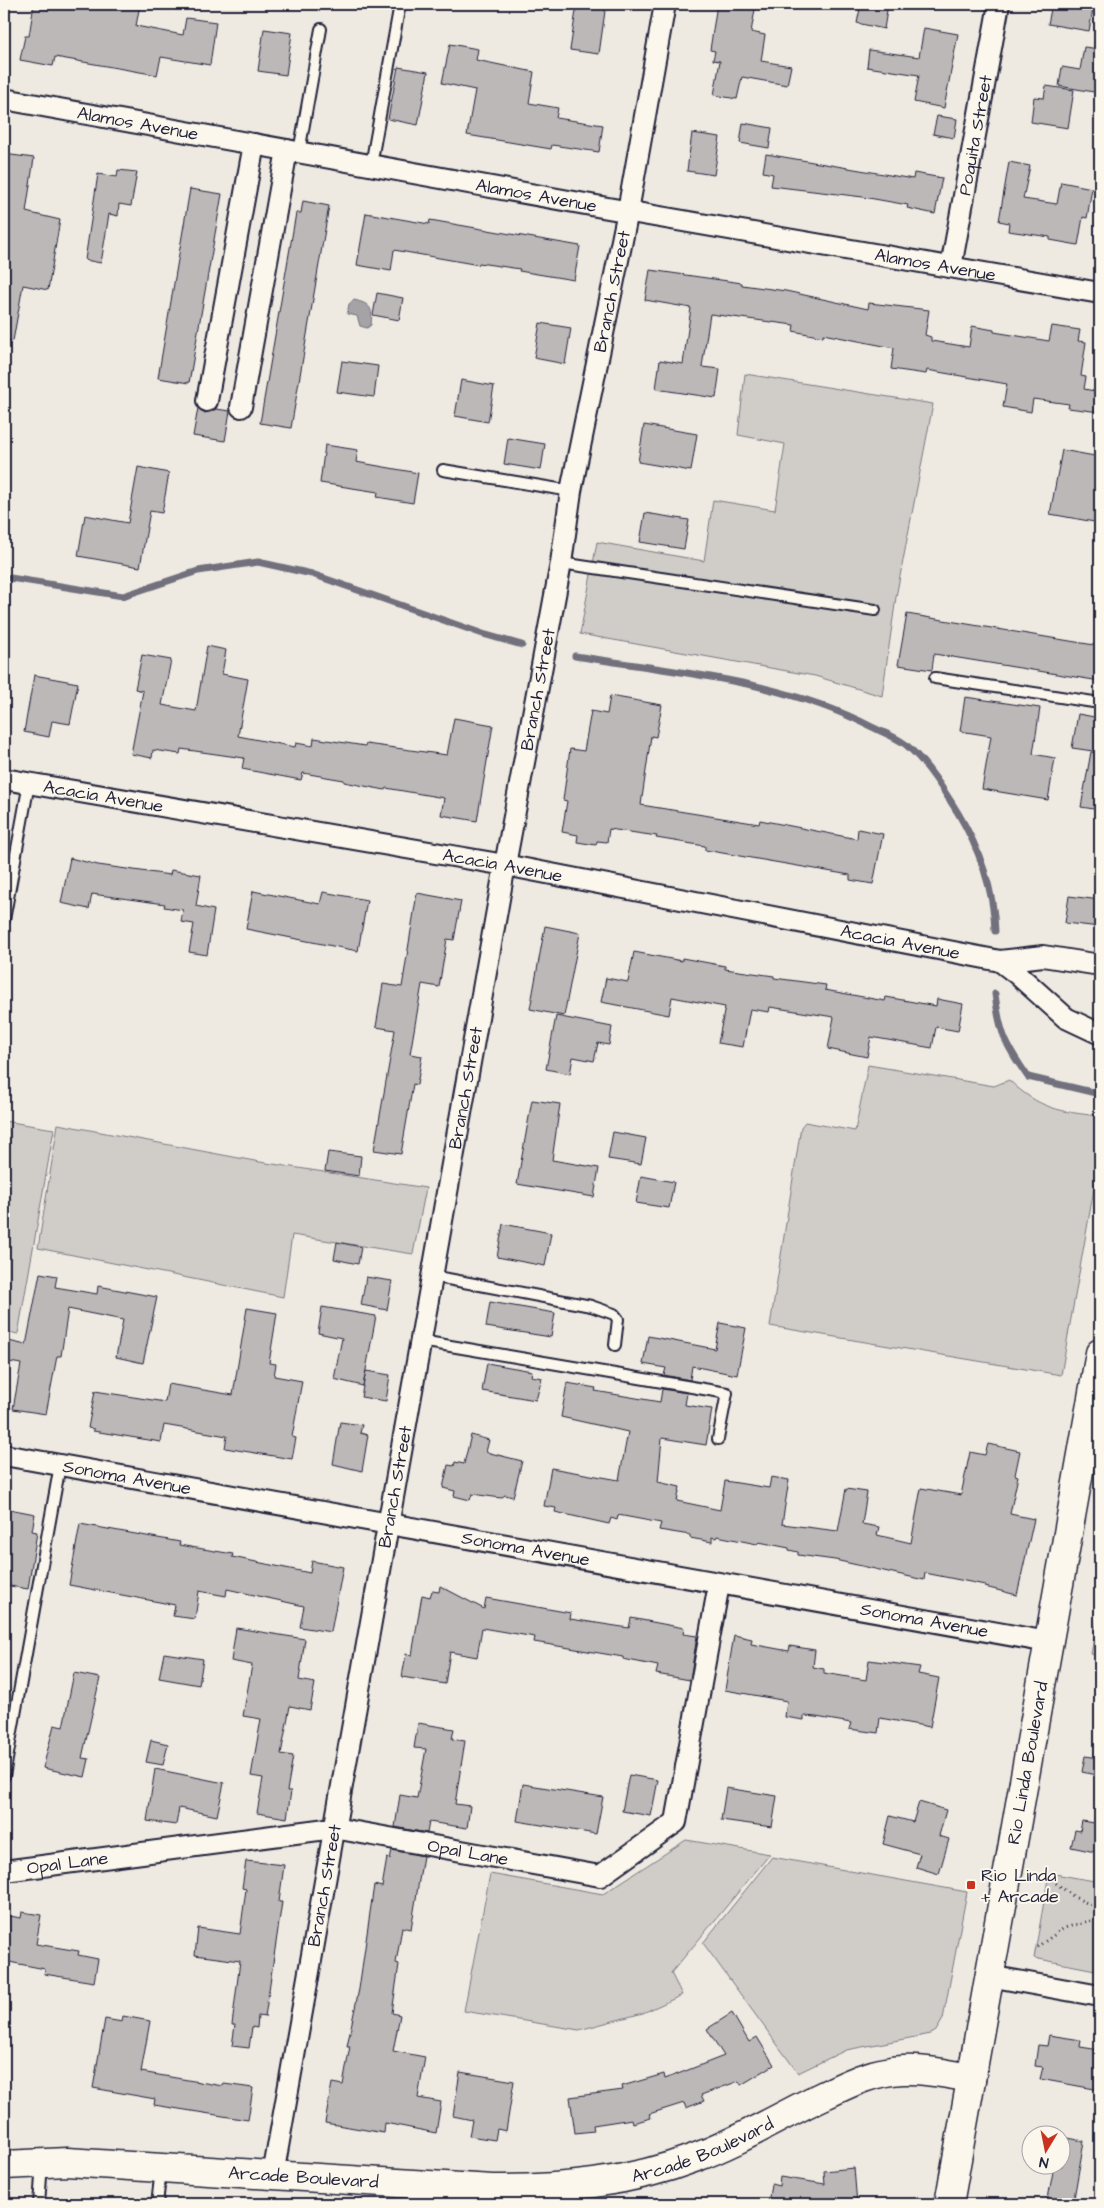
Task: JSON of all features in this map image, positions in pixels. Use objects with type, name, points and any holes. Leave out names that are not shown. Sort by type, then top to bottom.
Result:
[{"type":"street","name":"Branch Street","points":[[273,2175],[505,864],[561,563],[572,491],[628,212],[665,4]]},
{"type":"street","name":"Poquita Street","points":[[951,267],[999,4]]},
{"type":"street","name":"Alamos Avenue","points":[[4,99],[628,212],[1100,293]]},
{"type":"street","points":[[207,401],[254,144]]},
{"type":"street","points":[[241,407],[293,151]]},
{"type":"street","points":[[214,367],[246,375]]},
{"type":"street","name":"Acacia Avenue","points":[[4,779],[505,864],[1000,961],[1043,956],[1100,965]]},
{"type":"street","name":"Acacia Avenue","points":[[1000,961],[1018,974],[1066,1018],[1100,1034]]},
{"type":"street","name":"Rio Linda Boulevard","points":[[949,2204],[1100,1359]]},
{"type":"street","name":"Sonoma Avenue","points":[[4,1456],[1048,1642]]},
{"type":"street","name":"Opal Lane","points":[[4,1871],[334,1828],[600,1876],[676,1822],[719,1584]]},
{"type":"street","points":[[989,1976],[1100,1996]]},
{"type":"street","name":"Arcade Boulevard","points":[[4,2165],[67,2162],[492,2189],[547,2189],[600,2183],[653,2171],[693,2159],[738,2140],[859,2078],[902,2070],[940,2072],[971,2078]]},
{"type":"lane","points":[[371,165],[400,4]]},
{"type":"lane","points":[[293,151],[321,29]]},
{"type":"lane","points":[[442,470],[572,491]]},
{"type":"lane","points":[[561,563],[875,610]]},
{"type":"lane","points":[[935,678],[1100,703]]},
{"type":"lane","points":[[4,920],[29,784]]},
{"type":"lane","points":[[432,1276],[591,1306],[614,1314],[618,1320],[615,1345]]},
{"type":"lane","points":[[421,1341],[727,1393],[718,1439]]},
{"type":"lane","points":[[4,1776],[60,1466]]},
{"type":"lane","points":[[39,2204],[42,2162]]},
{"type":"lane","points":[[157,2204],[161,2168]]},
{"type":"path","points":[[1048,1878],[1074,1897],[1100,1909]]},
{"type":"path","points":[[1037,1947],[1064,1928],[1100,1918]]},
{"type":"shaded area","points":[[354,300],[364,303],[370,308],[372,314],[371,325],[367,328],[360,326],[357,316],[347,314],[349,304]]},
{"type":"shaded area","points":[[745,374],[933,404],[896,597],[882,696],[815,676],[580,634],[597,542],[704,561],[713,500],[775,510],[785,444],[738,435]]},
{"type":"shaded area","points":[[868,1065],[994,1086],[1009,1080],[1030,1097],[1051,1107],[1074,1113],[1100,1116],[1100,1155],[1061,1375],[770,1326],[801,1127],[805,1122],[855,1131]]},
{"type":"shaded area","points":[[4,1121],[54,1129],[18,1334],[4,1331]]},
{"type":"shaded area","points":[[58,1124],[260,1162],[426,1188],[413,1254],[292,1235],[283,1297],[38,1248]]},
{"type":"shaded area","points":[[1100,1605],[1100,1656],[1091,1654]]},
{"type":"shaded area","points":[[686,1840],[770,1854],[671,1973],[682,1995],[643,2013],[579,2030],[464,2011],[490,1874],[603,1894]]},
{"type":"shaded area","points":[[772,1857],[967,1892],[943,2019],[936,2031],[931,2034],[846,2050],[798,2073],[703,1943]]},
{"type":"shaded area","points":[[1049,1873],[1100,1882],[1100,1971],[1034,1958]]},
{"type":"building","points":[[34,4],[140,4],[136,26],[183,35],[186,18],[216,22],[210,65],[161,57],[157,75],[55,57],[53,66],[20,60],[25,36],[29,36]]},
{"type":"building","points":[[577,4],[606,4],[599,54],[570,50]]},
{"type":"building","points":[[717,4],[756,4],[751,32],[765,35],[761,61],[791,66],[787,85],[742,77],[737,99],[714,95],[720,61],[713,60],[715,51],[710,50]]},
{"type":"building","points":[[861,4],[888,4],[884,29],[857,23]]},
{"type":"building","points":[[1052,4],[1094,4],[1089,31],[1048,24]]},
{"type":"building","points":[[924,28],[958,34],[944,108],[914,102],[919,75],[867,67],[869,50],[919,57]]},
{"type":"building","points":[[264,29],[292,33],[286,75],[258,71]]},
{"type":"building","points":[[450,44],[478,49],[476,60],[534,72],[529,103],[558,108],[556,118],[603,125],[599,152],[552,145],[551,149],[467,135],[475,90],[442,83]]},
{"type":"building","points":[[1084,47],[1100,49],[1100,93],[1059,86],[1062,67],[1080,70]]},
{"type":"building","points":[[398,67],[428,72],[418,125],[388,119]]},
{"type":"building","points":[[1046,86],[1074,90],[1068,128],[1031,122],[1034,97],[1044,98]]},
{"type":"building","points":[[937,116],[957,119],[954,138],[933,134]]},
{"type":"building","points":[[743,123],[772,128],[769,148],[740,143]]},
{"type":"building","points":[[692,133],[720,137],[714,175],[687,171]]},
{"type":"building","points":[[4,154],[34,158],[26,212],[60,220],[48,290],[23,285],[13,341],[4,340]]},
{"type":"building","points":[[766,154],[913,179],[914,173],[942,178],[935,214],[907,208],[908,205],[863,197],[771,186],[773,174],[763,172]]},
{"type":"building","points":[[1009,162],[1030,166],[1023,199],[1057,204],[1061,182],[1092,188],[1087,218],[1083,217],[1078,245],[1050,240],[1050,237],[1008,231],[1009,223],[999,221]]},
{"type":"building","points":[[118,170],[137,172],[131,206],[119,204],[118,216],[109,214],[101,263],[85,260],[98,174],[117,177]]},
{"type":"building","points":[[190,189],[222,194],[189,383],[158,378]]},
{"type":"building","points":[[303,201],[329,206],[291,428],[260,423],[296,213],[301,213]]},
{"type":"building","points":[[366,213],[429,224],[430,220],[580,246],[574,280],[519,271],[520,269],[479,263],[479,265],[394,250],[391,271],[357,265]]},
{"type":"building","points":[[650,270],[742,283],[742,285],[786,291],[868,309],[869,303],[929,310],[925,335],[931,337],[931,341],[969,347],[972,326],[994,330],[994,332],[1049,341],[1052,326],[1080,330],[1078,341],[1086,342],[1081,376],[1086,377],[1084,389],[1100,392],[1100,412],[1068,408],[1069,404],[1033,399],[1031,412],[1003,407],[1007,384],[927,370],[926,374],[891,369],[894,348],[823,334],[823,337],[793,331],[794,325],[710,314],[702,367],[720,369],[716,398],[656,389],[660,360],[683,364],[691,308],[645,300]]},
{"type":"building","points":[[377,293],[403,298],[399,320],[373,315]]},
{"type":"building","points":[[540,323],[571,328],[565,364],[534,358]]},
{"type":"building","points":[[342,361],[378,366],[374,397],[337,392]]},
{"type":"building","points":[[461,380],[494,386],[488,422],[455,416]]},
{"type":"building","points":[[198,408],[205,413],[216,409],[230,411],[225,441],[193,436]]},
{"type":"building","points":[[644,425],[697,434],[691,471],[638,462]]},
{"type":"building","points":[[508,438],[545,444],[541,470],[504,464]]},
{"type":"building","points":[[325,445],[358,450],[356,462],[418,473],[413,503],[377,497],[378,492],[320,483]]},
{"type":"building","points":[[1062,450],[1100,457],[1100,523],[1050,514]]},
{"type":"building","points":[[138,467],[169,473],[162,513],[150,511],[140,567],[78,556],[85,515],[128,523]]},
{"type":"building","points":[[645,513],[689,520],[684,549],[640,542]]},
{"type":"building","points":[[907,614],[1100,646],[1100,681],[934,654],[932,670],[898,665]]},
{"type":"building","points":[[207,646],[226,650],[222,674],[248,679],[238,736],[295,747],[296,743],[313,746],[314,738],[447,755],[454,718],[493,725],[477,821],[441,815],[444,798],[386,788],[385,790],[303,773],[301,780],[242,769],[244,758],[181,749],[180,754],[153,750],[152,758],[131,754],[143,691],[135,689],[142,655],[171,660],[162,705],[196,711]]},
{"type":"building","points":[[34,675],[78,683],[70,724],[52,721],[49,737],[24,732]]},
{"type":"building","points":[[610,696],[662,705],[656,737],[651,736],[641,805],[759,824],[760,820],[857,839],[858,829],[883,834],[873,884],[850,880],[850,875],[705,850],[705,846],[656,838],[657,836],[609,829],[607,842],[597,841],[596,845],[577,842],[578,835],[562,832],[567,801],[563,800],[570,749],[584,751],[591,711],[607,714]]},
{"type":"building","points":[[965,697],[1040,708],[1033,754],[1055,758],[1048,800],[982,789],[991,736],[960,731]]},
{"type":"building","points":[[1078,714],[1100,718],[1100,752],[1072,748]]},
{"type":"building","points":[[1091,752],[1100,753],[1100,810],[1081,807]]},
{"type":"building","points":[[70,858],[98,865],[170,875],[171,870],[201,875],[196,906],[214,910],[207,955],[189,952],[194,924],[181,922],[183,910],[164,907],[165,904],[92,894],[89,909],[61,903]]},
{"type":"building","points":[[253,891],[320,904],[323,892],[367,900],[358,951],[246,929]]},
{"type":"building","points":[[417,893],[461,901],[454,940],[447,939],[439,987],[422,984],[410,1054],[422,1056],[417,1085],[413,1084],[401,1154],[374,1150],[395,1030],[376,1027],[383,984],[402,987]]},
{"type":"building","points":[[1069,896],[1100,900],[1100,927],[1065,923]]},
{"type":"building","points":[[545,926],[580,933],[564,1016],[530,1009]]},
{"type":"building","points":[[634,952],[682,961],[682,958],[725,966],[725,969],[826,985],[825,990],[885,1001],[886,997],[936,1006],[937,999],[963,1004],[958,1031],[936,1027],[932,1048],[871,1037],[867,1057],[828,1049],[834,1017],[770,1007],[769,1012],[750,1009],[743,1047],[718,1043],[725,1007],[672,997],[669,1015],[601,1002],[606,978],[628,982]]},
{"type":"building","points":[[556,1016],[612,1027],[609,1045],[598,1043],[594,1061],[573,1057],[570,1074],[546,1069]]},
{"type":"building","points":[[532,1100],[560,1104],[552,1160],[599,1168],[594,1197],[517,1184]]},
{"type":"building","points":[[613,1132],[646,1138],[641,1164],[608,1159]]},
{"type":"building","points":[[328,1152],[361,1156],[359,1176],[325,1171]]},
{"type":"building","points":[[641,1176],[674,1182],[669,1208],[636,1203]]},
{"type":"building","points":[[503,1224],[551,1233],[545,1266],[497,1257]]},
{"type":"building","points":[[337,1242],[361,1247],[358,1264],[334,1259]]},
{"type":"building","points":[[40,1273],[57,1276],[55,1287],[97,1294],[98,1286],[157,1297],[143,1363],[116,1357],[123,1320],[68,1309],[61,1356],[57,1356],[46,1414],[13,1409],[21,1364],[4,1361],[4,1340],[26,1345]]},
{"type":"building","points":[[366,1277],[392,1281],[387,1310],[361,1305]]},
{"type":"building","points":[[490,1302],[555,1313],[551,1337],[486,1327]]},
{"type":"building","points":[[322,1307],[376,1316],[363,1386],[334,1379],[342,1338],[318,1333]]},
{"type":"building","points":[[247,1308],[277,1313],[269,1363],[276,1364],[274,1376],[302,1381],[292,1437],[296,1438],[292,1459],[225,1448],[227,1436],[164,1425],[161,1442],[93,1431],[94,1429],[88,1428],[95,1391],[165,1402],[168,1384],[233,1395]]},
{"type":"building","points":[[720,1323],[746,1328],[737,1375],[692,1366],[690,1380],[664,1375],[666,1368],[643,1364],[648,1336],[715,1349]]},
{"type":"building","points":[[487,1363],[532,1371],[531,1376],[542,1378],[536,1400],[482,1391]]},
{"type":"building","points":[[366,1371],[390,1375],[386,1401],[361,1397]]},
{"type":"building","points":[[567,1383],[596,1388],[595,1391],[660,1402],[662,1389],[687,1393],[685,1405],[712,1409],[706,1445],[662,1438],[658,1482],[680,1487],[677,1501],[720,1510],[725,1481],[769,1488],[771,1477],[789,1480],[782,1524],[838,1531],[846,1489],[867,1492],[862,1524],[879,1527],[877,1535],[911,1543],[921,1488],[961,1495],[970,1452],[985,1455],[988,1444],[1020,1451],[1015,1475],[1018,1476],[1010,1514],[1034,1519],[1017,1595],[985,1587],[985,1585],[925,1573],[924,1580],[835,1560],[798,1555],[798,1552],[789,1550],[789,1548],[759,1542],[757,1544],[717,1536],[716,1538],[712,1537],[712,1542],[690,1538],[690,1535],[659,1530],[661,1523],[618,1515],[617,1520],[611,1518],[609,1524],[555,1512],[556,1508],[544,1506],[551,1468],[619,1480],[628,1432],[561,1417]]},
{"type":"building","points":[[340,1422],[362,1425],[360,1433],[368,1435],[362,1471],[333,1464]]},
{"type":"building","points":[[471,1435],[489,1440],[486,1452],[522,1461],[513,1497],[505,1495],[501,1498],[472,1494],[470,1500],[454,1496],[455,1491],[443,1488],[448,1465],[454,1466],[455,1462],[464,1464]]},
{"type":"building","points":[[4,1508],[35,1514],[32,1531],[37,1532],[28,1589],[4,1585]]},
{"type":"building","points":[[80,1524],[180,1542],[179,1545],[233,1554],[232,1557],[310,1573],[312,1561],[343,1567],[331,1632],[300,1627],[304,1606],[227,1589],[226,1596],[199,1591],[195,1619],[173,1616],[175,1605],[69,1585]]},
{"type":"building","points":[[440,1586],[484,1609],[486,1598],[571,1613],[570,1619],[629,1628],[631,1618],[684,1628],[683,1634],[697,1636],[690,1680],[656,1674],[658,1666],[623,1659],[623,1657],[534,1642],[535,1637],[482,1628],[477,1657],[450,1652],[445,1684],[402,1677],[406,1654],[412,1655],[422,1595],[430,1597],[432,1591],[439,1592]]},
{"type":"building","points":[[236,1628],[305,1639],[299,1680],[315,1683],[310,1710],[290,1706],[281,1754],[293,1756],[287,1791],[291,1791],[287,1818],[257,1813],[263,1778],[251,1776],[261,1719],[243,1716],[252,1665],[231,1661]]},
{"type":"building","points":[[734,1635],[752,1639],[751,1644],[789,1651],[790,1646],[815,1650],[813,1667],[824,1669],[824,1673],[866,1680],[869,1660],[920,1667],[918,1674],[939,1678],[930,1727],[880,1718],[878,1733],[849,1729],[851,1723],[816,1717],[804,1716],[804,1720],[785,1717],[787,1701],[725,1690]]},
{"type":"building","points":[[164,1653],[203,1659],[199,1685],[159,1678]]},
{"type":"building","points":[[74,1673],[100,1678],[82,1758],[89,1759],[85,1777],[43,1768],[54,1725],[63,1727]]},
{"type":"building","points":[[418,1723],[454,1729],[452,1739],[465,1741],[455,1804],[470,1806],[467,1828],[429,1822],[427,1833],[395,1827],[400,1795],[417,1798],[426,1749],[414,1748]]},
{"type":"building","points":[[151,1740],[168,1744],[163,1765],[146,1762]]},
{"type":"building","points":[[1085,1756],[1100,1758],[1100,1776],[1082,1772]]},
{"type":"building","points":[[155,1769],[224,1783],[217,1816],[179,1808],[176,1825],[147,1821]]},
{"type":"building","points":[[629,1775],[658,1780],[651,1816],[622,1811]]},
{"type":"building","points":[[523,1784],[603,1797],[596,1834],[517,1821]]},
{"type":"building","points":[[726,1788],[777,1796],[772,1827],[721,1820]]},
{"type":"building","points":[[919,1802],[946,1810],[939,1836],[949,1839],[939,1874],[916,1867],[920,1854],[883,1844],[890,1816],[913,1822]]},
{"type":"building","points":[[1082,1821],[1100,1824],[1100,1853],[1071,1847],[1075,1830],[1080,1831]]},
{"type":"building","points":[[392,1850],[423,1856],[411,1929],[402,1927],[396,1963],[399,1964],[392,2013],[400,2015],[393,2051],[425,2057],[418,2098],[441,2102],[436,2133],[385,2123],[384,2133],[325,2123],[332,2083],[343,2085],[350,2046],[347,2046],[359,1989],[374,1885],[382,1887],[387,1858],[390,1859]]},
{"type":"building","points":[[246,1861],[284,1865],[279,1902],[282,1902],[265,2017],[258,2016],[257,2028],[252,2027],[249,2048],[232,2046],[235,2025],[232,2025],[240,1961],[195,1955],[198,1928],[240,1934],[246,1889],[242,1888]]},
{"type":"building","points":[[22,1912],[41,1915],[36,1944],[79,1951],[78,1955],[98,1959],[94,1982],[44,1974],[45,1969],[4,1961],[4,1915],[21,1918]]},
{"type":"building","points":[[732,2013],[749,2042],[757,2037],[774,2065],[741,2085],[739,2081],[701,2095],[704,2101],[686,2108],[684,2103],[649,2114],[651,2118],[633,2123],[632,2119],[593,2125],[594,2131],[575,2133],[570,2097],[623,2090],[622,2086],[664,2074],[665,2079],[724,2056],[707,2029]]},
{"type":"building","points":[[123,2016],[150,2021],[141,2072],[223,2086],[224,2084],[253,2088],[248,2120],[154,2105],[155,2099],[93,2088],[105,2019],[122,2022]]},
{"type":"building","points":[[1049,2035],[1081,2040],[1080,2047],[1100,2050],[1100,2090],[1040,2079],[1043,2067],[1035,2066],[1038,2045],[1047,2046]]},
{"type":"building","points":[[460,2072],[514,2081],[506,2131],[497,2129],[495,2140],[469,2136],[472,2120],[453,2116]]},
{"type":"building","points":[[1072,2139],[1084,2141],[1073,2204],[1047,2204],[1052,2176],[1072,2176]]},
{"type":"building","points":[[854,2168],[857,2204],[768,2204],[771,2184],[779,2186],[780,2177],[825,2184],[824,2171]]},
{"type":"waterway","points":[[4,577],[123,596],[198,571],[258,562],[312,574],[483,634],[522,645]]},
{"type":"waterway","points":[[575,656],[689,673],[765,688],[802,698],[837,711],[901,741],[920,759],[934,777],[966,826],[984,870],[992,900],[995,931]]},
{"type":"waterway","points":[[995,994],[999,1019],[1005,1038],[1028,1077],[1100,1094]]},
{"type":"place","name":"Rio Linda + Arcade","points":[[971,1885]]}]
